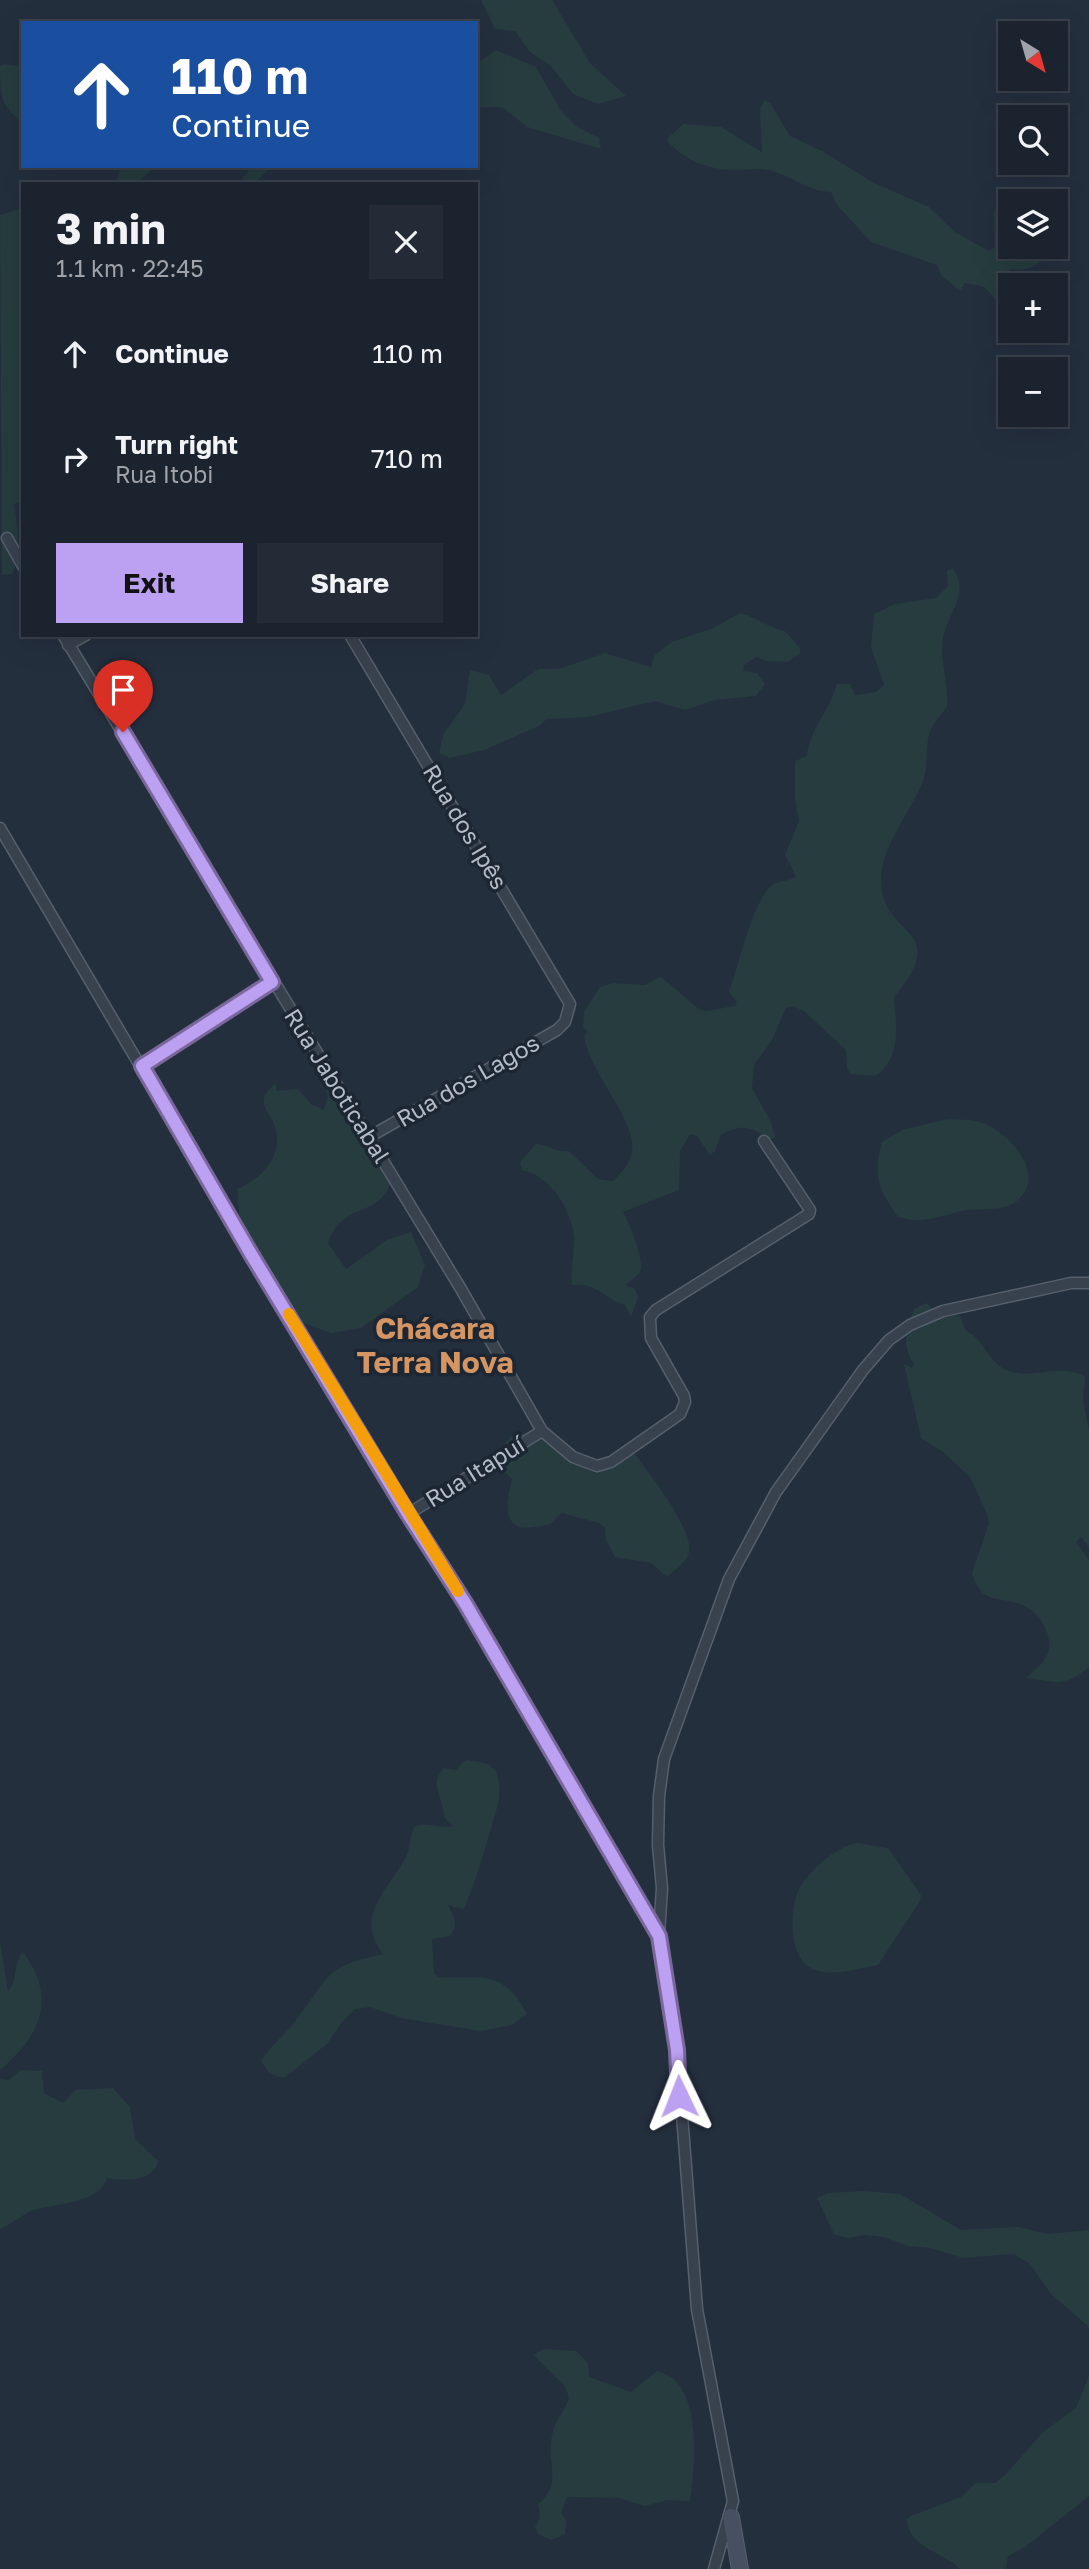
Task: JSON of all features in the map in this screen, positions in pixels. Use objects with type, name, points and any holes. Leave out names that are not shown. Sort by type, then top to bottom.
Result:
[{"type":"street","points":[[7,538],[21,562]]},
{"type":"street","name":"Rua dos Ipês","points":[[351,637],[562,989],[570,1004],[565,1021]]},
{"type":"street","name":"Rua Jaboticabal","points":[[66,640],[369,1138],[542,1431],[573,1457],[597,1466],[627,1452],[684,1408],[684,1396],[651,1338],[650,1317],[656,1310],[806,1218],[810,1210],[764,1141]]},
{"type":"street","points":[[0,828],[408,1514],[472,1615],[659,1936]]},
{"type":"street","points":[[142,1066],[272,982]]},
{"type":"street","name":"Rua dos Lagos","points":[[369,1138],[531,1047],[565,1021]]},
{"type":"street","points":[[714,2569],[731,2517],[733,2501],[721,2425],[697,2309],[677,2050],[659,1936],[662,1888],[658,1845],[659,1797],[664,1759],[729,1579],[776,1493],[863,1370],[889,1340],[910,1325],[943,1311],[1071,1283],[1089,1283]]},
{"type":"street","name":"Rua Itapuí","points":[[408,1514],[542,1431]]},
{"type":"street","points":[[731,2517],[740,2569]]},
{"type":"green space","points":[[481,0],[552,0],[590,63],[626,96],[598,104],[573,94],[550,65],[530,52],[515,31],[495,29]]},
{"type":"green space","points":[[496,50],[536,67],[561,111],[577,127],[599,138],[601,149],[527,127],[502,107],[478,107],[478,63]]},
{"type":"green space","points":[[5,64],[21,67],[21,120],[10,111],[3,98],[0,66]]},
{"type":"green space","points":[[765,100],[771,104],[790,136],[824,152],[874,183],[929,207],[956,233],[989,251],[995,247],[994,217],[998,203],[998,259],[1044,259],[1024,269],[998,273],[998,302],[984,287],[965,283],[960,291],[941,275],[937,265],[871,242],[837,205],[831,192],[816,189],[770,170],[727,170],[708,166],[691,160],[668,142],[669,137],[683,124],[721,127],[762,152],[760,109]]},
{"type":"green space","points":[[125,168],[154,168],[138,182],[116,182],[120,171]]},
{"type":"green space","points":[[250,168],[271,168],[255,182],[241,180]]},
{"type":"green space","points":[[21,209],[21,502],[14,504],[18,540],[15,566],[12,574],[2,575],[0,215]]},
{"type":"green space","points":[[953,569],[958,577],[959,592],[945,630],[942,649],[947,706],[930,733],[923,781],[891,842],[882,867],[884,899],[891,913],[916,944],[917,957],[911,974],[894,997],[895,1041],[890,1061],[875,1076],[851,1074],[847,1069],[846,1050],[804,1011],[792,1006],[786,1008],[772,1040],[754,1065],[752,1088],[772,1124],[775,1138],[766,1138],[749,1129],[733,1129],[721,1135],[715,1151],[710,1155],[697,1136],[690,1134],[680,1151],[679,1190],[623,1212],[635,1239],[641,1262],[639,1273],[625,1285],[635,1289],[638,1297],[631,1317],[625,1305],[593,1288],[580,1284],[572,1285],[574,1236],[569,1215],[550,1186],[532,1173],[522,1170],[520,1162],[536,1144],[540,1144],[560,1151],[569,1151],[598,1179],[614,1181],[630,1159],[633,1146],[630,1132],[588,1051],[584,1036],[588,1032],[583,1027],[584,1012],[600,987],[613,983],[645,985],[661,977],[699,1009],[706,1011],[735,1006],[737,1002],[729,992],[757,907],[771,886],[796,876],[785,855],[799,821],[795,799],[795,761],[807,756],[811,739],[837,684],[850,684],[855,695],[876,692],[884,685],[871,647],[874,614],[895,604],[936,598],[948,586],[947,570]]},
{"type":"green space","points":[[740,613],[785,631],[800,648],[800,653],[788,662],[766,661],[756,657],[744,665],[743,671],[757,673],[765,684],[756,696],[715,700],[685,710],[655,701],[588,717],[547,719],[539,726],[484,750],[450,758],[439,753],[444,733],[465,704],[470,670],[489,675],[501,695],[538,669],[559,669],[605,653],[651,667],[655,655],[672,642],[711,629]]},
{"type":"green space","points":[[318,1062],[391,1180],[379,1201],[343,1220],[328,1243],[346,1269],[387,1240],[411,1232],[425,1265],[418,1287],[361,1328],[331,1333],[303,1323],[272,1289],[241,1234],[237,1189],[264,1171],[275,1152],[276,1131],[264,1102],[265,1095],[275,1083],[277,1091],[298,1089],[311,1104],[324,1110],[328,1097]]},
{"type":"green space","points":[[948,1119],[972,1120],[986,1125],[1010,1141],[1026,1164],[1026,1189],[1018,1200],[1005,1207],[961,1211],[923,1220],[898,1217],[879,1182],[878,1164],[882,1142],[902,1130]]},
{"type":"green space","points":[[927,1303],[934,1311],[960,1316],[966,1331],[978,1340],[1002,1368],[1028,1374],[1066,1371],[1085,1377],[1083,1401],[1089,1431],[1089,1547],[1081,1537],[1076,1542],[1089,1560],[1089,1667],[1066,1681],[1027,1678],[1047,1655],[1049,1641],[1044,1626],[1029,1608],[1015,1602],[992,1598],[980,1590],[972,1573],[989,1523],[987,1514],[970,1477],[943,1452],[921,1438],[904,1364],[912,1368],[914,1364],[907,1350],[906,1337],[914,1309]]},
{"type":"green space","points":[[520,1433],[581,1457],[596,1459],[633,1451],[668,1500],[684,1529],[689,1542],[686,1559],[667,1577],[651,1563],[615,1557],[606,1540],[605,1528],[599,1523],[562,1513],[546,1525],[515,1525],[508,1513],[512,1479],[507,1474],[491,1470],[489,1462],[510,1437]]},
{"type":"green space","points":[[466,1760],[493,1768],[498,1779],[499,1800],[482,1860],[466,1903],[463,1909],[448,1905],[455,1920],[453,1931],[450,1936],[432,1939],[434,1974],[439,1977],[480,1977],[500,1983],[518,1999],[527,2014],[512,2025],[480,2031],[401,2018],[370,2007],[355,2009],[327,2044],[284,2078],[270,2074],[261,2061],[322,1984],[349,1963],[383,1954],[375,1940],[372,1927],[377,1903],[406,1857],[415,1826],[453,1826],[444,1817],[437,1779],[444,1768],[456,1770]]},
{"type":"green space","points":[[857,1843],[888,1848],[921,1895],[920,1901],[878,1965],[840,1972],[818,1971],[801,1959],[794,1938],[792,1927],[797,1894],[806,1878],[822,1862],[840,1849]]},
{"type":"green space","points":[[0,1941],[8,1991],[23,1952],[34,1969],[42,2001],[34,2030],[14,2057],[0,2070]]},
{"type":"green space","points":[[21,2070],[42,2071],[44,2093],[63,2103],[76,2090],[113,2088],[130,2107],[135,2139],[158,2161],[155,2168],[151,2173],[138,2178],[107,2178],[102,2187],[86,2198],[31,2211],[0,2229],[0,2079],[9,2080]]},
{"type":"green space","points":[[864,2191],[900,2194],[961,2230],[1018,2227],[1048,2234],[1089,2230],[1089,2327],[1051,2294],[1030,2264],[1014,2254],[963,2258],[931,2248],[908,2246],[883,2237],[865,2235],[848,2238],[834,2234],[817,2198],[828,2193]]},
{"type":"green space","points":[[543,2349],[576,2351],[588,2363],[589,2377],[631,2392],[657,2371],[672,2378],[683,2391],[693,2427],[694,2467],[690,2501],[667,2500],[645,2506],[619,2498],[567,2497],[561,2513],[566,2520],[565,2534],[551,2540],[538,2534],[535,2527],[540,2518],[538,2504],[546,2496],[552,2479],[553,2432],[569,2397],[564,2385],[534,2355]]},
{"type":"green space","points":[[1089,2376],[1089,2496],[1025,2547],[1008,2556],[1006,2569],[959,2569],[954,2563],[917,2541],[908,2527],[907,2519],[961,2497],[976,2483],[995,2483],[1043,2432],[1076,2408]]},
{"type":"slow traffic","points":[[289,1314],[408,1514],[458,1591]]},
{"type":"district","name":"Chácara Terra Nova","points":[[435,1346]]},
{"type":"route","points":[[123,732],[272,982],[142,1066],[251,1254],[465,1603],[620,1864],[659,1936],[677,2050],[679,2096]]}]
